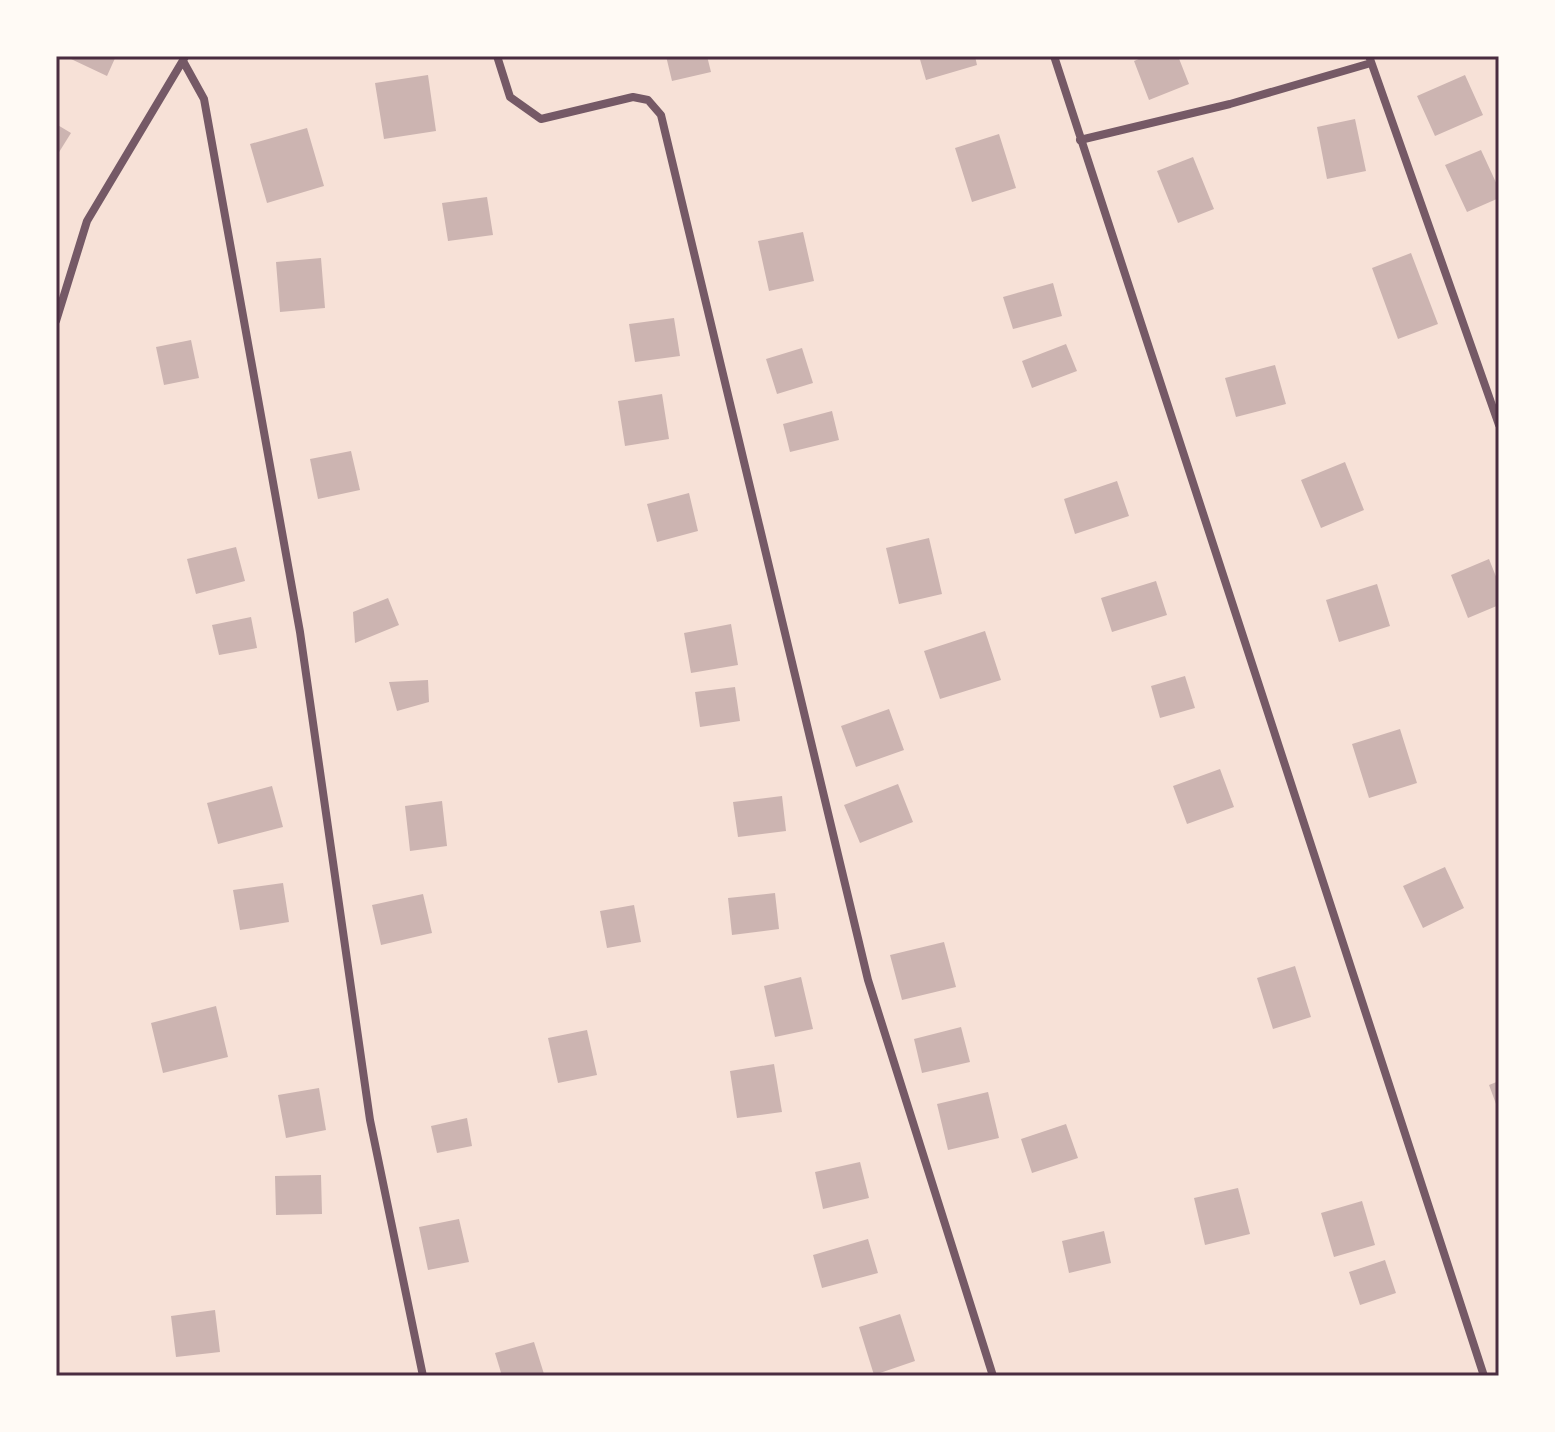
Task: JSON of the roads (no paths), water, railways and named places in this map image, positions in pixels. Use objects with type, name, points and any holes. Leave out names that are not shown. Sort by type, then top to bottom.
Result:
[{"type":"street","points":[[497,56],[510,97],[541,119],[633,97],[648,100],[661,115],[868,980],[993,1376]]},
{"type":"street","points":[[1054,56],[1484,1376]]},
{"type":"street","points":[[56,321],[87,221],[184,58]]},
{"type":"street","points":[[184,58],[204,99],[300,632],[370,1120],[423,1376]]},
{"type":"street","points":[[1080,140],[1230,104],[1370,59],[1499,425]]}]
